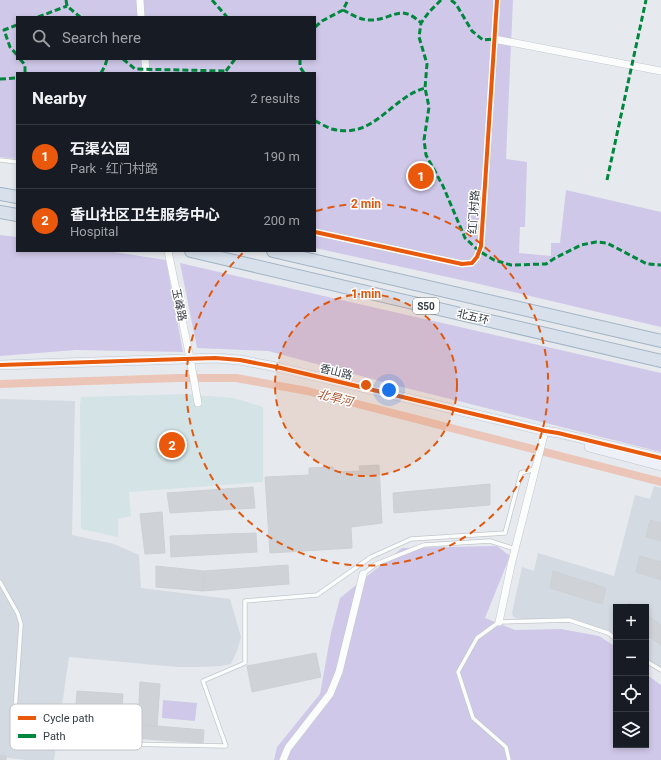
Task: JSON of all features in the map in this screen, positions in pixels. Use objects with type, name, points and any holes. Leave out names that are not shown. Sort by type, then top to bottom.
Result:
[{"type":"highway","points":[[0,194],[16,197]]},
{"type":"highway","points":[[0,212],[16,215]]},
{"type":"highway","name":"北五环","points":[[195,252],[661,360]]},
{"type":"highway","name":"北五环","points":[[276,252],[661,341]]},
{"type":"street","points":[[140,0],[141,16]]},
{"type":"street","name":"红门村路","points":[[316,232],[462,264],[472,263],[478,257],[481,246],[497,0]]},
{"type":"street","points":[[494,39],[661,71]]},
{"type":"street","points":[[145,60],[146,72]]},
{"type":"street","name":"玉峰路","points":[[168,252],[198,403]]},
{"type":"street","name":"香山路","points":[[0,365],[190,358],[240,360],[267,365],[661,458]]},
{"type":"street","points":[[499,622],[515,549],[545,431]]},
{"type":"street","name":"香山路","points":[[545,431],[557,438],[661,466]]},
{"type":"street","points":[[283,760],[288,748],[330,694],[339,672],[363,574]]},
{"type":"lane","points":[[0,160],[16,162]]},
{"type":"lane","points":[[142,744],[226,746],[203,682],[245,663],[245,601],[317,595],[371,557],[411,539],[505,533],[521,473],[535,469]]},
{"type":"lane","points":[[363,574],[376,564],[424,545],[490,541],[515,549]]},
{"type":"lane","points":[[0,582],[18,614],[21,624],[15,704]]},
{"type":"lane","points":[[509,760],[506,747],[473,718],[458,672],[477,638],[499,622],[569,620],[608,633],[613,636]]},
{"type":"lane","points":[[649,663],[661,670]]},
{"type":"shaded area","points":[[0,0],[513,0],[506,159],[527,162],[525,227],[520,227],[519,253],[551,256],[551,243],[560,243],[566,190],[661,212],[661,327],[475,283],[316,248],[316,72],[16,72],[16,159],[0,157]]},
{"type":"shaded area","points":[[0,235],[16,237],[16,252],[114,252],[166,260],[183,352],[76,350],[0,356]]},
{"type":"shaded area","points":[[180,263],[661,373],[661,452],[398,386],[268,351],[197,348]]},
{"type":"shaded area","points":[[183,394],[234,398],[263,407],[263,482],[129,492],[131,516],[118,519],[118,537],[81,529],[81,397]]},
{"type":"shaded area","points":[[0,399],[75,401],[72,535],[114,544],[139,555],[141,588],[230,599],[241,637],[231,664],[220,666],[177,667],[69,657],[62,704],[10,704],[10,750],[55,750],[54,760],[27,760],[0,757]]},
{"type":"shaded area","points":[[654,486],[661,488],[661,670],[649,663],[649,604],[613,604],[613,637],[608,633],[569,620],[532,622],[515,618],[513,616],[512,613],[522,567],[534,571],[538,553],[614,576],[635,495],[650,499]]},
{"type":"shaded area","points":[[497,546],[510,556],[485,618],[515,630],[561,629],[599,636],[613,645],[613,748],[649,748],[649,676],[661,685],[661,760],[274,760],[277,747],[320,694],[331,633],[340,598],[402,548]]},
{"type":"shaded area","points":[[163,700],[197,703],[195,721],[162,718]]},
{"type":"building","points":[[379,465],[382,523],[351,527],[352,548],[270,553],[265,477],[309,475],[309,468],[333,467],[334,472],[360,471],[359,466]]},
{"type":"building","points":[[490,484],[490,505],[394,513],[393,493]]},
{"type":"building","points":[[253,487],[255,508],[170,513],[167,493]]},
{"type":"building","points":[[162,512],[165,553],[145,554],[140,514]]},
{"type":"building","points":[[650,520],[661,523],[661,541],[646,537]]},
{"type":"building","points":[[256,533],[257,552],[171,557],[170,536]]},
{"type":"building","points":[[640,556],[661,562],[661,580],[636,572]]},
{"type":"building","points":[[288,565],[289,584],[203,591],[204,571]]},
{"type":"building","points":[[156,566],[204,571],[203,591],[156,587]]},
{"type":"building","points":[[553,571],[606,588],[602,604],[550,588]]},
{"type":"building","points":[[649,616],[661,625],[661,645],[649,636]]},
{"type":"building","points":[[316,653],[321,677],[252,692],[247,666]]},
{"type":"building","points":[[140,682],[160,684],[157,726],[142,724],[142,704],[139,704]]},
{"type":"building","points":[[77,691],[123,694],[122,704],[76,704]]},
{"type":"building","points":[[142,725],[204,730],[203,743],[142,739]]},
{"type":"building","points":[[0,755],[6,756],[6,760],[0,760]]},
{"type":"waterway","name":"北旱河","points":[[0,384],[178,378],[236,378],[307,391],[661,482]]},
{"type":"marked path","points":[[66,0],[67,6],[79,16]]},
{"type":"marked path","points":[[212,0],[226,16]]},
{"type":"marked path","points":[[316,26],[322,21],[343,10],[348,0]]},
{"type":"marked path","points":[[441,0],[421,23],[419,37],[427,64],[425,88],[429,107],[424,140],[426,155],[443,186],[465,238],[479,251],[494,260],[511,265],[546,264],[581,245],[596,242],[607,243],[647,264],[661,265]]},
{"type":"marked path","points":[[451,0],[456,4],[472,31],[483,40],[494,39]]},
{"type":"marked path","points":[[607,180],[646,0]]},
{"type":"marked path","points":[[41,16],[67,6]]},
{"type":"marked path","points":[[343,10],[366,20],[377,20],[401,13],[407,14],[421,23]]},
{"type":"marked path","points":[[16,25],[4,30],[10,47],[16,54]]},
{"type":"marked path","points":[[21,60],[25,65],[25,72]]},
{"type":"marked path","points":[[102,72],[107,60]]},
{"type":"marked path","points":[[124,60],[135,69],[226,72]]},
{"type":"marked path","points":[[226,71],[234,60]]},
{"type":"marked path","points":[[300,60],[300,67],[303,72]]},
{"type":"marked path","points":[[0,79],[16,78]]},
{"type":"marked path","points":[[316,121],[332,129],[347,131],[359,129],[371,123],[413,93],[425,88]]},
{"type":"cycle path","points":[[316,232],[462,264],[472,263],[477,257],[481,246],[497,0]]},
{"type":"cycle path","points":[[0,365],[215,358],[240,360],[281,368],[661,458]]},
{"type":"place","name":"石渠公园","points":[[421,176]]},
{"type":"place","name":"香山社区卫生服务中心","points":[[172,445]]}]
